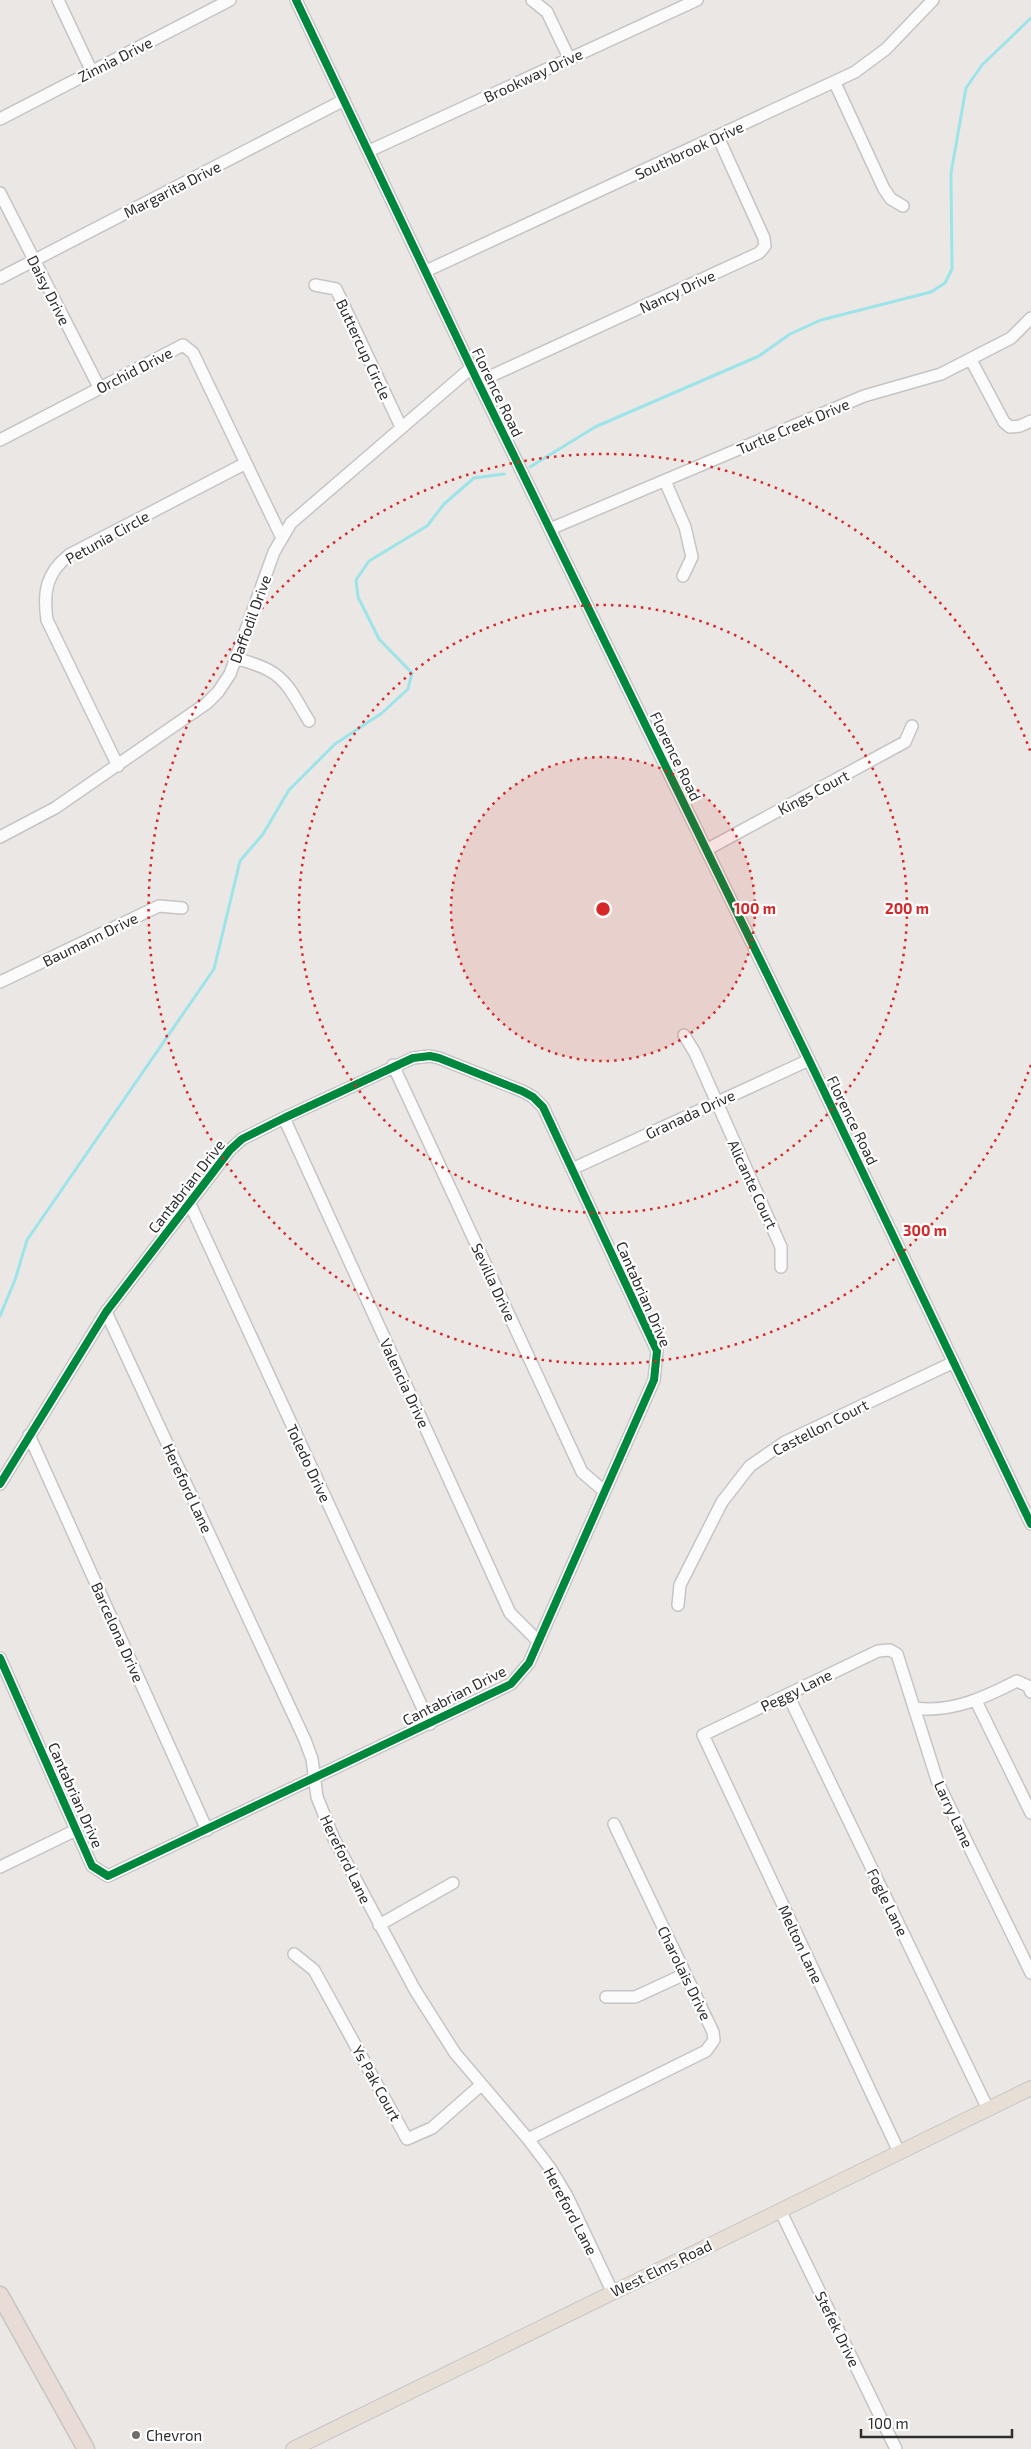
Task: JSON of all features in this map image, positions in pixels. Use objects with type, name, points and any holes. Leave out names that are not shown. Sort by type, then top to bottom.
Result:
[{"type":"highway","points":[[0,2295],[86,2449]]},
{"type":"main road","name":"West Elms Road","points":[[293,2449],[612,2291],[1031,2088]]},
{"type":"street","points":[[58,0],[91,70]]},
{"type":"street","name":"Zinnia Drive","points":[[0,119],[209,5],[230,0]]},
{"type":"street","name":"Florence Road","points":[[296,0],[471,368],[809,1060],[1031,1524]]},
{"type":"street","points":[[532,0],[547,12],[569,58]]},
{"type":"street","name":"Brookway Drive","points":[[369,151],[697,0]]},
{"type":"street","points":[[916,0],[925,9]]},
{"type":"street","name":"Southbrook Drive","points":[[426,271],[855,72],[886,48],[933,0]]},
{"type":"street","points":[[835,82],[884,189],[891,199],[903,206]]},
{"type":"street","name":"Margarita Drive","points":[[0,278],[344,100]]},
{"type":"street","name":"Nancy Drive","points":[[478,382],[759,253],[765,246],[764,238],[718,137]]},
{"type":"street","name":"Daisy Drive","points":[[0,193],[99,387]]},
{"type":"street","name":"Buttercup Circle","points":[[315,285],[336,289],[401,427]]},
{"type":"street","name":"Turtle Creek Drive","points":[[550,529],[864,396],[940,374],[971,360],[1011,338],[1031,318]]},
{"type":"street","name":"Orchid Drive","points":[[0,440],[183,345],[193,353],[281,536]]},
{"type":"street","points":[[971,360],[1004,422],[1010,427],[1020,426],[1031,421]]},
{"type":"street","name":"Daffodil Drive","points":[[0,837],[50,812],[207,703],[224,684],[236,658],[281,536],[291,523],[471,368]]},
{"type":"street","name":"Petunia Circle","points":[[118,766],[47,620],[44,599],[49,578],[58,563],[69,555],[246,463]]},
{"type":"street","points":[[665,481],[686,526],[692,557],[683,576]]},
{"type":"street","points":[[236,658],[270,671],[280,678],[309,721]]},
{"type":"street","name":"Kings Court","points":[[706,850],[905,742],[912,726]]},
{"type":"street","name":"Baumann Drive","points":[[0,982],[159,906],[182,908]]},
{"type":"street","name":"Alicante Court","points":[[684,1035],[695,1053],[781,1246],[781,1267]]},
{"type":"street","name":"Cantabrian Drive","points":[[0,1484],[106,1312],[230,1150],[242,1139],[393,1065],[413,1058],[430,1056],[528,1094],[543,1107],[657,1351],[654,1380],[529,1663],[511,1684],[207,1830],[108,1876],[92,1866],[0,1658]]},
{"type":"street","name":"Granada Drive","points":[[572,1169],[809,1060]]},
{"type":"street","name":"Sevilla Drive","points":[[393,1065],[582,1472],[604,1491]]},
{"type":"street","name":"Valencia Drive","points":[[284,1118],[510,1613],[538,1640]]},
{"type":"street","name":"Toledo Drive","points":[[189,1202],[430,1724]]},
{"type":"street","name":"Hereford Lane","points":[[106,1312],[305,1740],[312,1759],[317,1797],[334,1839],[379,1924],[455,2054],[528,2139],[567,2196],[612,2291]]},
{"type":"street","name":"Castellon Court","points":[[678,1605],[680,1586],[722,1502],[750,1466],[785,1442],[954,1362]]},
{"type":"street","name":"Barcelona Drive","points":[[29,1435],[207,1830]]},
{"type":"street","name":"Peggy Lane","points":[[703,1735],[878,1651],[890,1650]]},
{"type":"street","name":"Larry Lane","points":[[890,1650],[897,1654],[938,1783],[1031,1973]]},
{"type":"street","points":[[915,1708],[929,1710],[976,1701],[1018,1682],[1028,1686],[1031,1692]]},
{"type":"street","name":"Fogle Lane","points":[[788,1694],[988,2109]]},
{"type":"street","points":[[976,1701],[1031,1813]]},
{"type":"street","name":"Melton Lane","points":[[703,1735],[900,2152]]},
{"type":"street","name":"Charolais Drive","points":[[528,2139],[706,2051],[711,2046],[714,2032],[614,1824]]},
{"type":"street","points":[[0,1868],[76,1830]]},
{"type":"street","points":[[379,1924],[453,1883]]},
{"type":"street","name":"Ys Pak Court","points":[[294,1954],[314,1970],[408,2139],[432,2128],[481,2085]]},
{"type":"street","points":[[606,1997],[635,1998],[685,1974]]},
{"type":"street","name":"Stefek Drive","points":[[780,2210],[896,2449]]},
{"type":"waterway","points":[[530,467],[595,427],[759,356],[790,334],[821,320],[931,292],[945,283],[952,269],[951,173],[966,88],[982,65],[1031,18]]},
{"type":"waterway","points":[[0,1316],[15,1280],[27,1240],[214,969],[240,861],[263,834],[289,790],[335,744],[382,713],[408,689],[412,673],[379,639],[358,597],[356,580],[369,561],[427,526],[444,504],[474,478],[504,474]]},
{"type":"cycle path","points":[[296,0],[478,382],[809,1060],[1031,1524]]},
{"type":"cycle path","points":[[0,1484],[106,1312],[230,1150],[242,1139],[413,1058],[430,1056],[439,1058],[522,1091],[533,1097],[543,1107],[657,1351],[654,1380],[529,1663],[511,1684],[108,1876],[92,1866],[0,1658]]},
{"type":"place","name":"Chevron","points":[[136,2435]]}]
